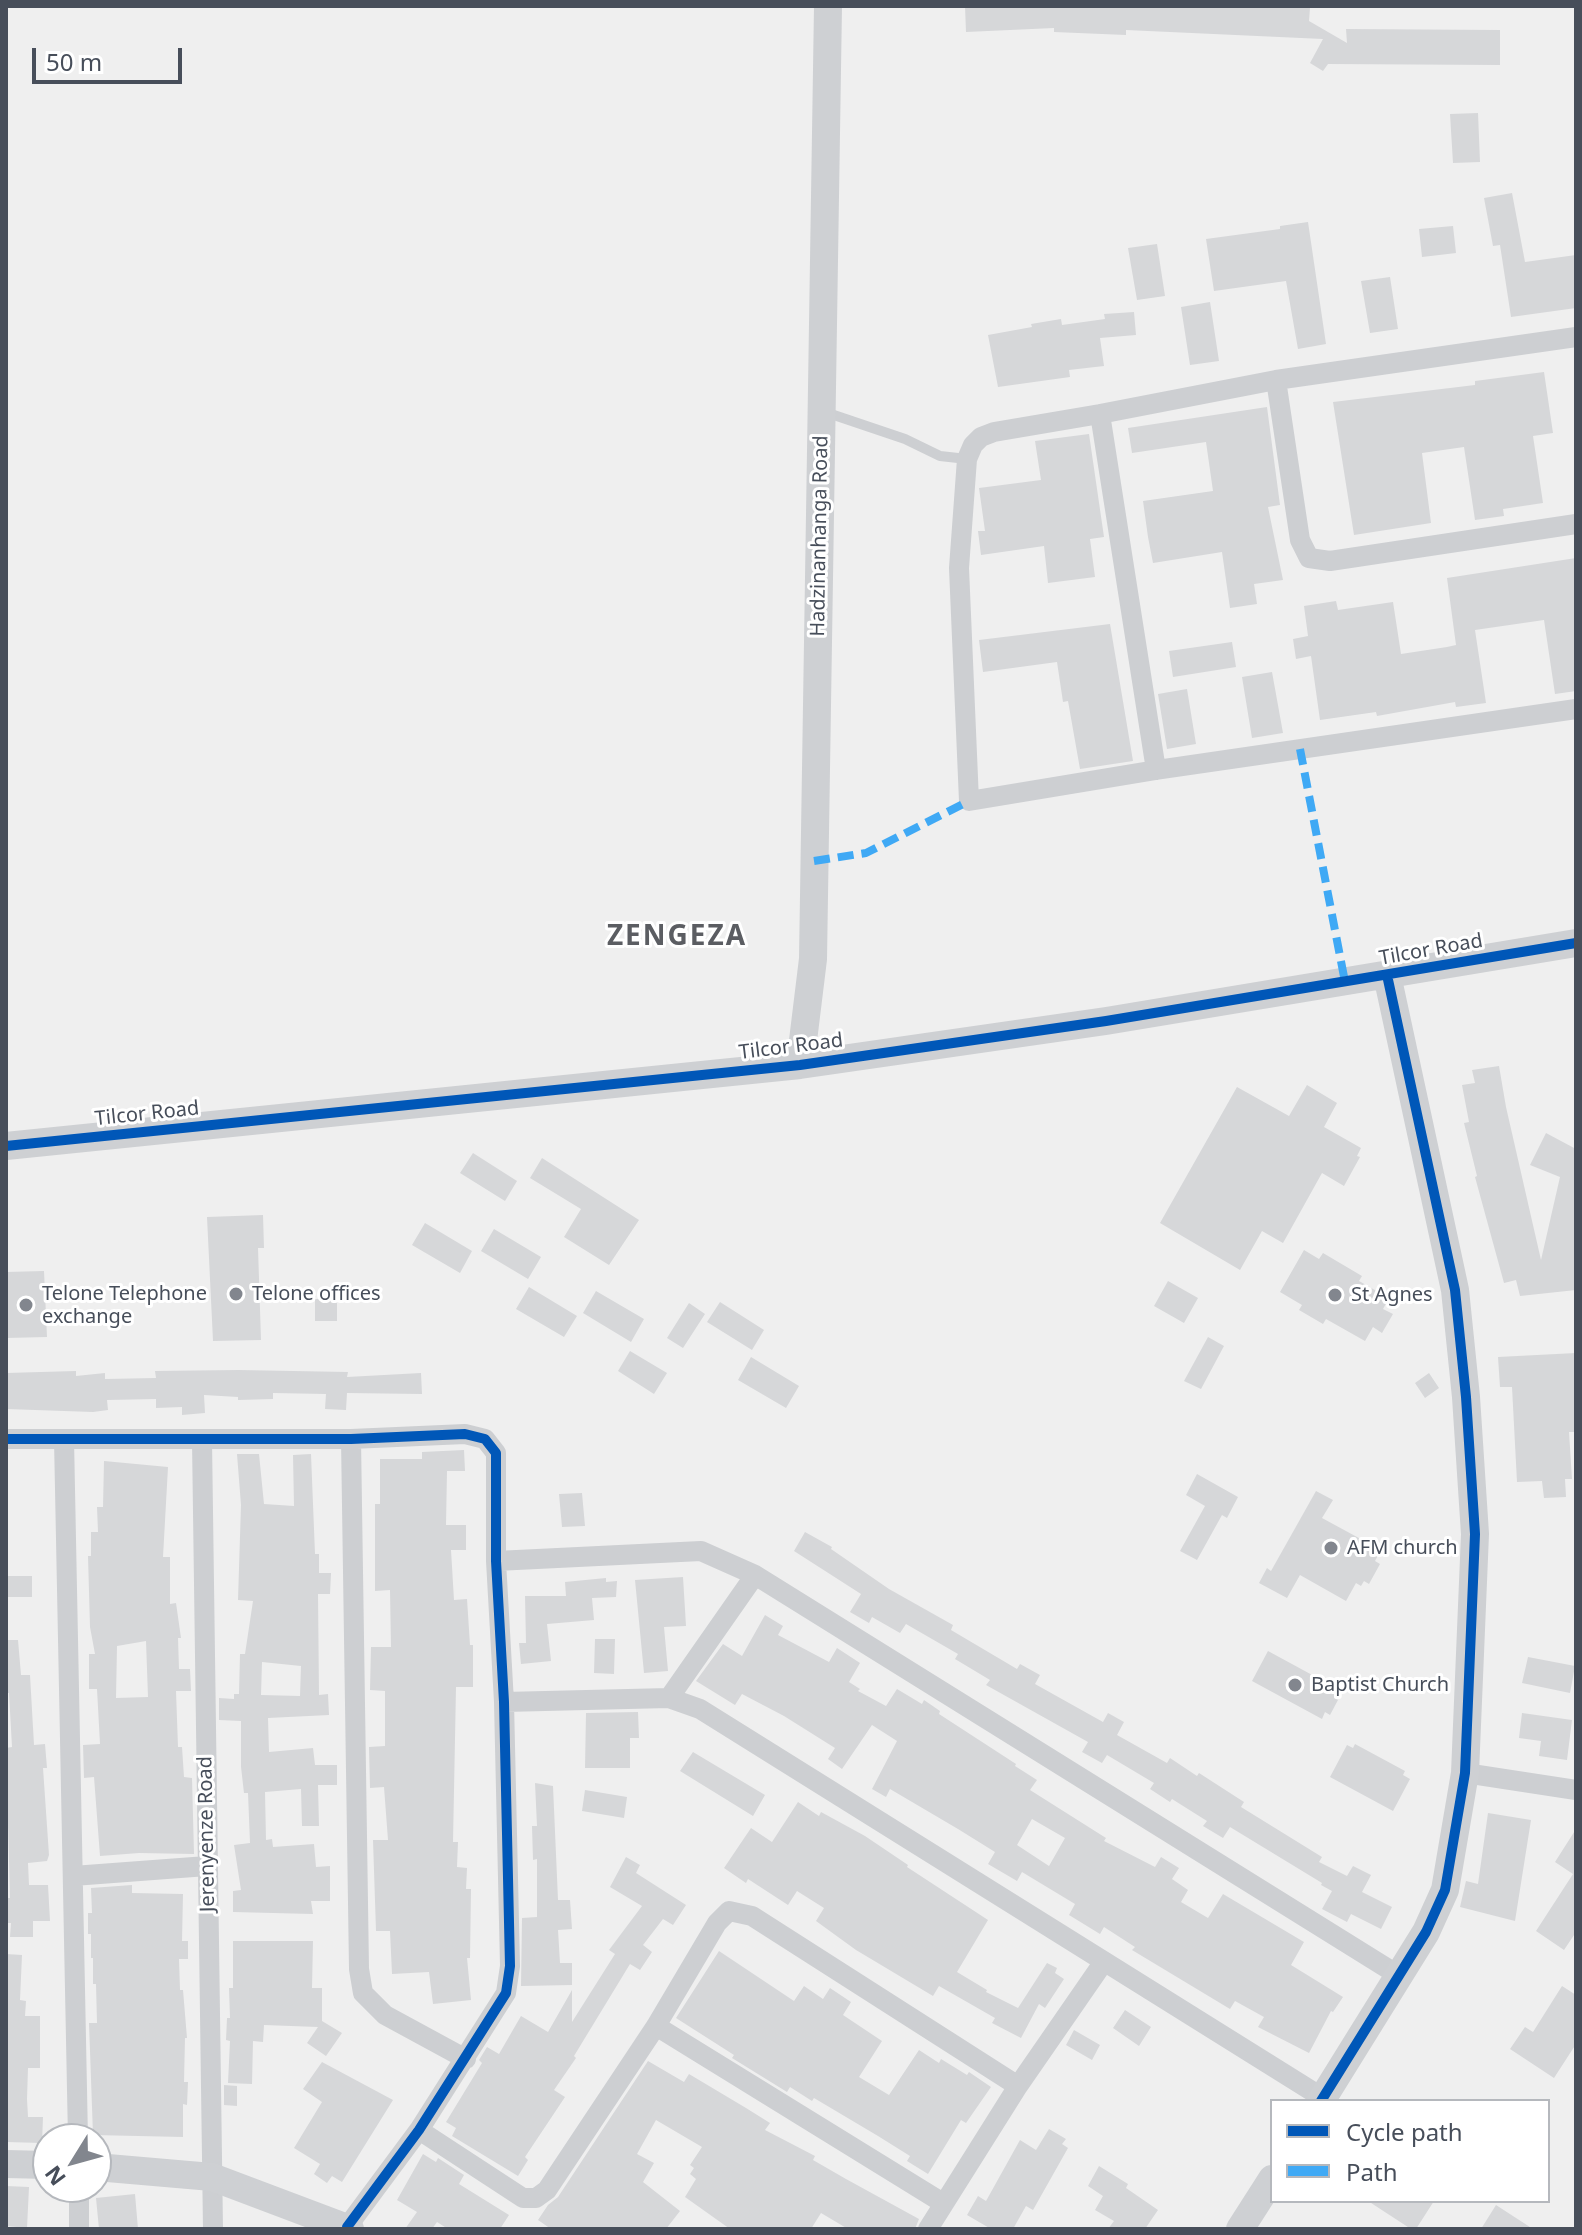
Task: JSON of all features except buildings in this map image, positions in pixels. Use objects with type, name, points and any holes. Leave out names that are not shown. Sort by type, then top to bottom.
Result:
[{"type":"street","name":"Hadzinanhanga Road","points":[[800,1065],[813,959],[828,6]]},
{"type":"street","points":[[1576,337],[1276,380],[994,432],[981,437],[973,445],[967,459],[959,568],[969,801],[1156,770],[1576,709]]},
{"type":"street","points":[[1276,380],[1300,540],[1309,558],[1330,561],[1576,524]]},
{"type":"street","points":[[1100,414],[1156,770]]},
{"type":"street","name":"Tilcor Road","points":[[6,1146],[800,1065],[1106,1021],[1576,943]]},
{"type":"street","points":[[1323,2099],[1426,1932],[1445,1890],[1465,1773],[1475,1534],[1460,1336],[1455,1290],[1387,975]]},
{"type":"street","points":[[6,1439],[351,1439],[465,1434],[485,1439],[496,1453],[496,1561],[504,1702],[510,1966],[506,1993],[419,2130],[348,2228],[212,2177],[112,2168]]},
{"type":"street","points":[[64,1439],[78,2123]]},
{"type":"street","points":[[351,1439],[359,1969],[363,1993],[385,2015],[466,2059]]},
{"type":"street","name":"Jerenyenze Road","points":[[202,1440],[213,2229]]},
{"type":"street","points":[[496,1561],[701,1551],[755,1575],[1398,1975]]},
{"type":"street","points":[[669,1698],[755,1575]]},
{"type":"street","points":[[504,1702],[669,1698],[700,1709],[1320,2099]]},
{"type":"street","points":[[1465,1773],[1576,1790]]},
{"type":"street","points":[[73,1876],[207,1866]]},
{"type":"street","points":[[419,2130],[523,2198],[536,2198],[547,2190],[656,2026],[717,1923],[729,1911],[752,1916],[1018,2086]]},
{"type":"street","points":[[928,2229],[1018,2086],[1103,1963]]},
{"type":"street","points":[[656,2026],[943,2203]]},
{"type":"street","points":[[6,2164],[32,2165]]},
{"type":"street","points":[[1240,2229],[1270,2182]]},
{"type":"street","points":[[79,2203],[79,2229]]},
{"type":"lane","points":[[822,411],[905,439],[940,456],[967,459]]},
{"type":"marked path","points":[[1300,749],[1345,982]]},
{"type":"marked path","points":[[814,861],[866,853],[969,801]]},
{"type":"cycle path","points":[[6,1146],[800,1065],[1106,1021],[1576,943]]},
{"type":"cycle path","points":[[1322,2099],[1426,1932],[1445,1890],[1465,1773],[1475,1534],[1466,1397],[1455,1290],[1387,975]]},
{"type":"cycle path","points":[[6,1439],[351,1439],[465,1434],[485,1439],[496,1453],[496,1561],[504,1702],[510,1966],[506,1993],[419,2130],[347,2227]]},
{"type":"place","name":"Telone offices","points":[[236,1294]]},
{"type":"place","name":"St Agnes","points":[[1335,1295]]},
{"type":"place","name":"Telone Telephone exchange","points":[[26,1305]]},
{"type":"place","name":"AFM church","points":[[1331,1548]]},
{"type":"place","name":"Baptist Church","points":[[1295,1685]]},
{"type":"district","name":"ZENGEZA","points":[[677,937]]}]
